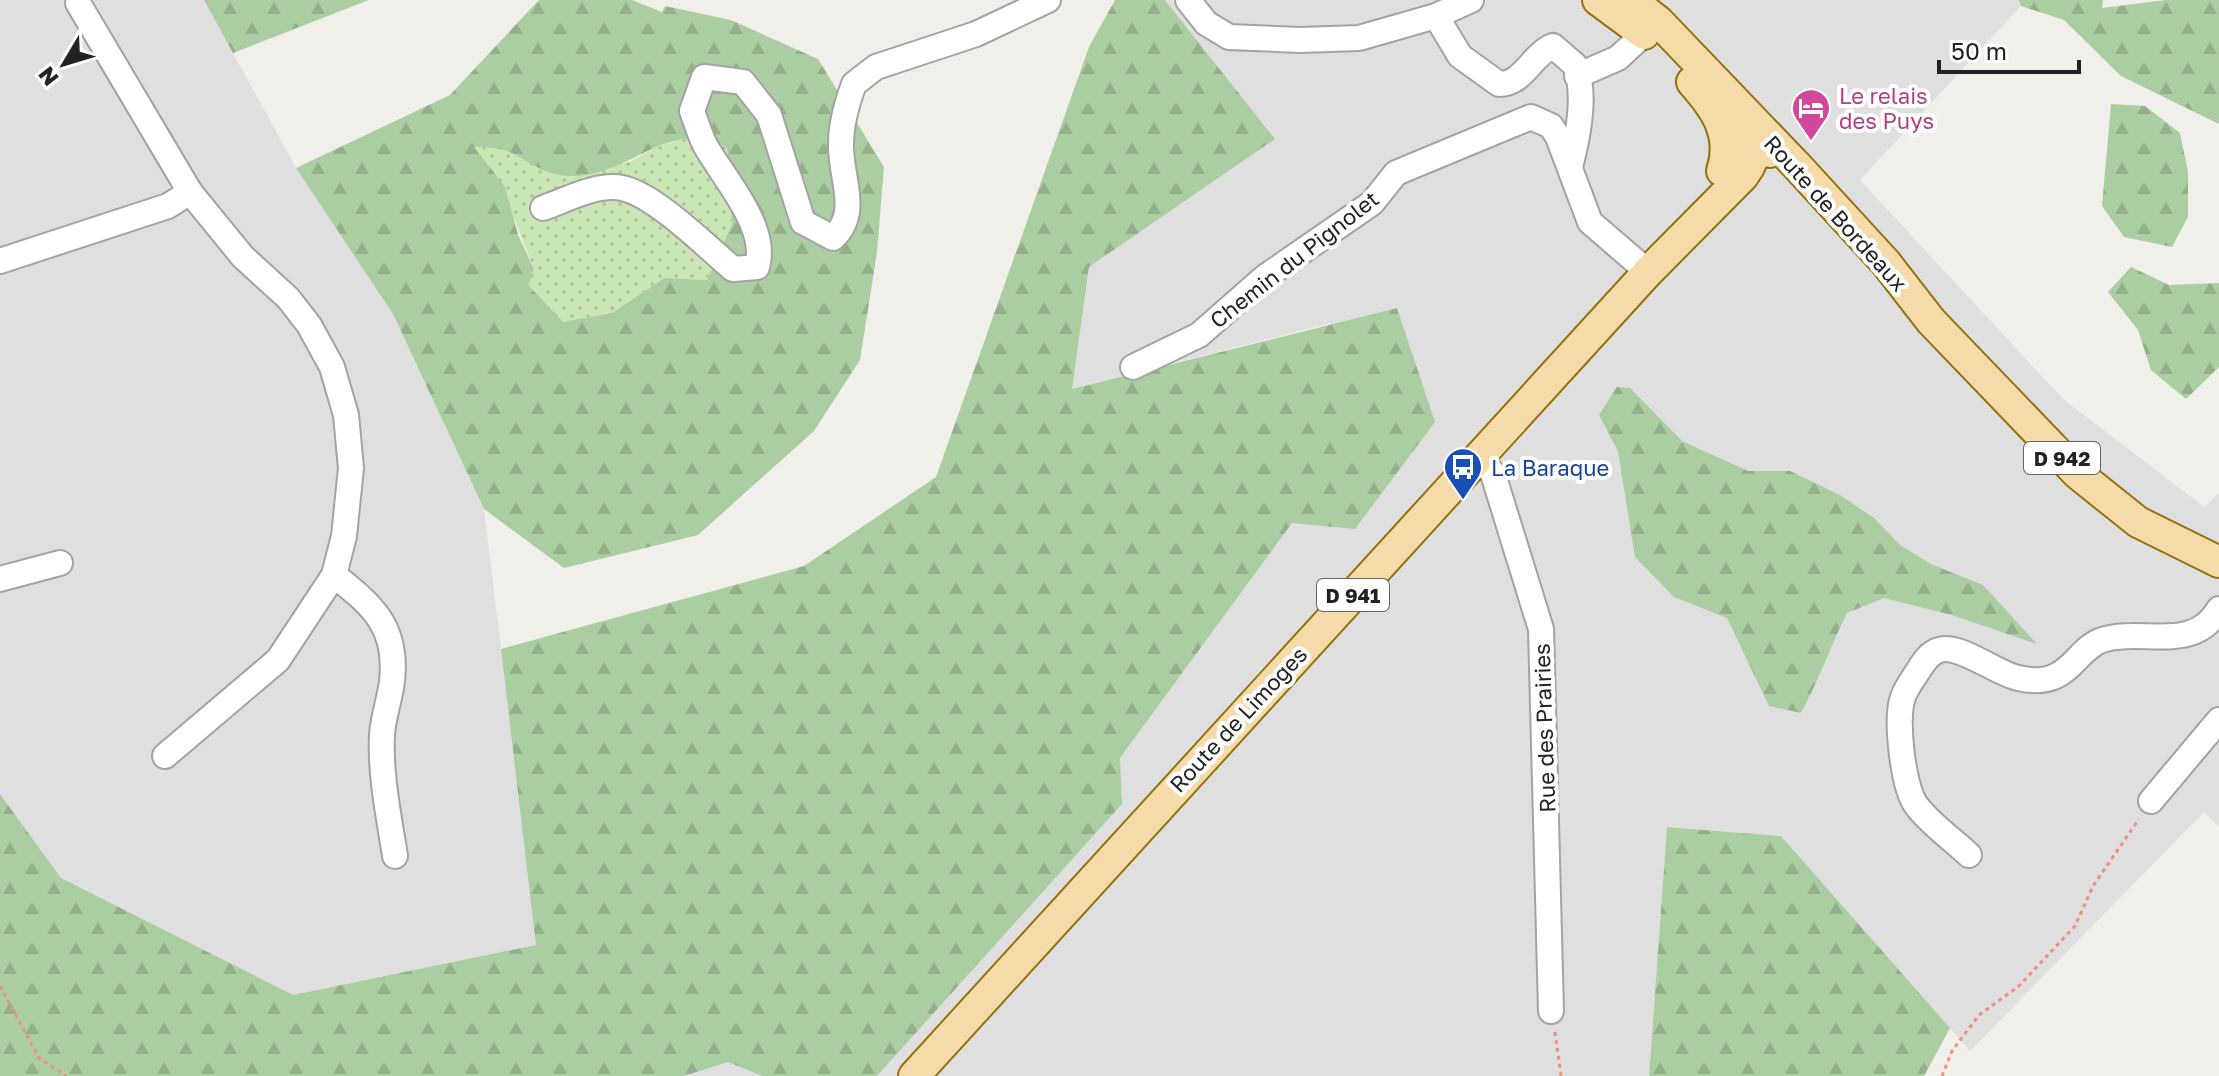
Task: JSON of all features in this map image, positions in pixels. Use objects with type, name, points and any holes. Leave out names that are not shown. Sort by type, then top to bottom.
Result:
[{"type":"main road","points":[[1598,0],[1651,28]]},
{"type":"main road","points":[[1615,0],[1651,28],[1717,95],[1757,145],[1775,156],[1931,321]]},
{"type":"main road","points":[[1631,0],[1715,112],[1726,135],[1734,168]]},
{"type":"main road","name":"Route de Bordeaux","points":[[1651,28],[1739,107],[1886,263],[1931,321]]},
{"type":"main road","points":[[1739,107],[1753,128],[1757,145]]},
{"type":"main road","points":[[1734,168],[1739,149],[1757,145]]},
{"type":"main road","name":"D 942","points":[[1757,145],[1786,178]]},
{"type":"main road","points":[[1734,168],[1762,168],[1786,178]]},
{"type":"main road","name":"Route de Limoges","points":[[914,1076],[1695,222],[1734,168]]},
{"type":"main road","name":"Route de Bordeaux","points":[[1786,178],[1874,274],[1931,321],[2097,492],[2163,536],[2219,562]]},
{"type":"street","points":[[543,208],[599,189],[622,188],[661,208],[733,269],[757,267],[761,252],[740,196],[705,145],[692,111],[704,77],[720,77],[743,82],[769,115],[803,222],[833,238],[845,226],[849,200],[841,145],[854,84],[876,67],[976,34],[1048,0]]},
{"type":"street","points":[[1188,0],[1206,23],[1229,37],[1359,38],[1436,16],[1471,0]]},
{"type":"street","points":[[78,3],[190,192],[243,257],[288,298],[309,325],[332,367],[346,415],[351,468],[344,536],[334,575],[278,660],[165,756]]},
{"type":"street","points":[[1436,16],[1460,56],[1492,81],[1511,82],[1544,50],[1553,46],[1575,65],[1578,128],[1570,167]]},
{"type":"street","points":[[1577,76],[1618,58],[1651,28]]},
{"type":"street","name":"Chemin du Pignolet","points":[[1133,367],[1199,335],[1265,277],[1372,203],[1396,173],[1531,117],[1551,126],[1590,222],[1648,272]]},
{"type":"street","points":[[0,261],[168,206],[190,192]]},
{"type":"street","name":"Rue des Prairies","points":[[1480,456],[1493,474],[1541,629],[1551,1011]]},
{"type":"street","points":[[0,579],[60,563]]},
{"type":"street","points":[[334,575],[368,602],[383,620],[392,651],[392,680],[382,733],[382,764],[395,856]]},
{"type":"street","points":[[1969,855],[1915,804],[1908,786],[1899,719],[1903,697],[1926,659],[1937,650],[1950,649],[2018,678],[2042,679],[2075,665],[2098,641],[2115,637],[2183,637],[2203,629],[2219,609]]},
{"type":"street","points":[[2151,801],[2219,720]]},
{"type":"path","points":[[1942,1076],[1952,1051],[1979,1015],[2019,986],[2075,926],[2093,886],[2151,801]]},
{"type":"path","points":[[0,986],[39,1058],[66,1076]]},
{"type":"path","points":[[1551,1011],[1561,1076]]},
{"type":"shaded area","points":[[0,0],[204,0],[296,168],[393,314],[484,509],[537,945],[293,995],[60,878],[0,794]]},
{"type":"shaded area","points":[[1165,0],[2019,0],[2021,6],[1860,180],[2063,399],[2204,507],[2219,493],[2219,827],[2204,812],[1970,1051],[1781,836],[1667,827],[1649,1076],[877,1076],[1122,804],[1120,758],[1292,522],[1331,323],[1072,389],[1089,267],[1275,139]]},
{"type":"shaded area","points":[[728,1062],[762,1076],[684,1076]]},
{"type":"green space","points":[[204,0],[369,0],[233,53]]},
{"type":"green space","points":[[539,0],[632,0],[662,12],[665,6],[731,20],[818,59],[884,167],[877,252],[860,360],[814,431],[698,535],[564,568],[484,509],[393,314],[296,168],[450,95]],"holes":[[[692,137],[727,147],[732,224],[707,280],[664,278],[612,313],[563,322],[528,285],[534,269],[518,235],[505,187],[474,147],[511,152],[543,170],[568,176],[582,176],[608,169],[660,145]]]},
{"type":"green space","points":[[1115,0],[1165,0],[1275,139],[1089,267],[1072,389],[1397,308],[1435,422],[1355,529],[1292,523],[1120,758],[1122,804],[877,1076],[762,1076],[728,1062],[684,1076],[0,1076],[0,794],[61,878],[293,995],[536,945],[501,649],[804,566],[936,477],[1089,47]]},
{"type":"green space","points":[[2019,0],[2103,0],[2102,8],[2166,0],[2219,0],[2219,124],[2121,76],[2064,20],[2021,6]]},
{"type":"green space","points":[[2111,104],[2145,106],[2180,133],[2188,172],[2188,217],[2172,247],[2124,237],[2102,206]]},
{"type":"green space","points":[[692,137],[727,147],[732,224],[707,280],[664,278],[612,313],[562,323],[527,285],[534,269],[516,223],[474,147],[502,146],[556,174],[630,162],[658,146]]},
{"type":"green space","points":[[2131,267],[2169,285],[2219,283],[2219,367],[2186,399],[2151,370],[2138,330],[2108,292]]},
{"type":"green space","points":[[1617,387],[1630,388],[1682,441],[1748,471],[1790,471],[1840,495],[1874,518],[1900,545],[1931,564],[1983,585],[2037,644],[1952,615],[1884,598],[1847,613],[1801,713],[1769,706],[1727,618],[1674,597],[1635,557],[1618,451],[1599,415]]},
{"type":"green space","points":[[1667,827],[1781,836],[1950,1028],[1924,1076],[1649,1076]]},
{"type":"place","name":"Le relais des Puys","points":[[1811,142]]},
{"type":"place","name":"La Baraque","points":[[1463,501]]}]
